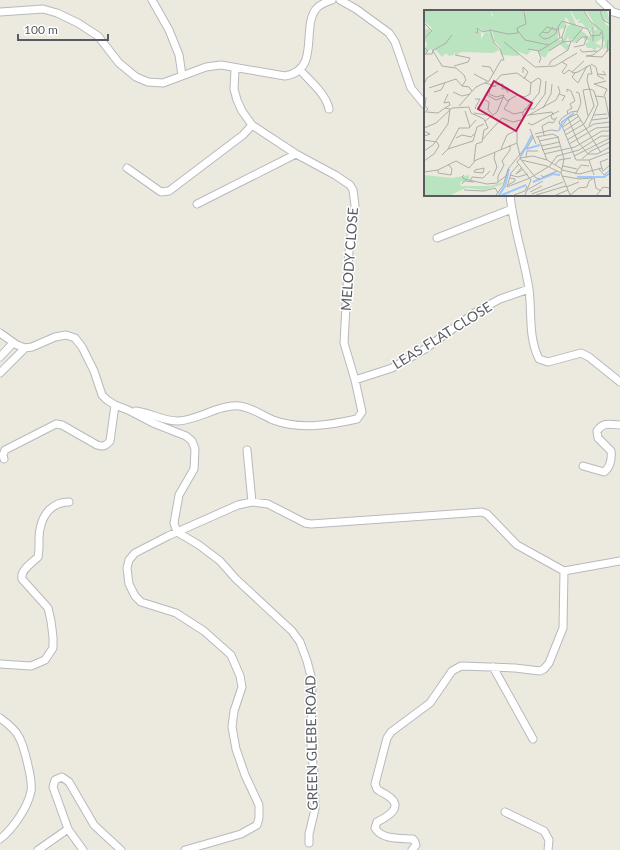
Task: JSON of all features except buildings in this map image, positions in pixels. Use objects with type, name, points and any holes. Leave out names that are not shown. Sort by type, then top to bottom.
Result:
[{"type":"street","points":[[152,0],[169,30],[179,55],[182,76]]},
{"type":"street","points":[[0,12],[42,9],[57,13],[78,23],[98,36],[119,63],[136,77],[148,82],[163,83],[206,68],[220,65],[285,76],[293,75],[300,70],[306,58],[310,43],[312,16],[317,8],[325,2],[332,0]]},
{"type":"street","points":[[340,0],[363,13],[389,33],[395,42],[411,88],[424,104]]},
{"type":"street","points":[[600,0],[613,12],[620,14]]},
{"type":"street","name":"MELODY CLOSE","points":[[128,410],[139,411],[161,419],[178,420],[192,419],[231,406],[240,406],[260,412],[273,420],[297,426],[326,424],[357,419],[362,412],[355,380],[344,343],[349,251],[355,205],[352,190],[350,185],[335,175],[296,154],[252,125],[242,111],[237,100],[234,89],[236,68]]},
{"type":"street","points":[[300,70],[318,88],[327,102],[329,109]]},
{"type":"street","points":[[127,168],[158,190],[165,192],[169,191],[228,147],[243,135],[252,125]]},
{"type":"street","points":[[197,204],[296,154]]},
{"type":"street","points":[[510,196],[529,290],[534,349],[539,359],[548,362],[581,353],[589,357],[620,382]]},
{"type":"street","points":[[437,238],[512,209]]},
{"type":"street","name":"LEAS FLAT CLOSE","points":[[355,380],[392,368],[425,349],[476,312],[500,299],[529,290]]},
{"type":"street","points":[[0,333],[13,343],[25,348],[32,348],[55,337],[66,335],[75,338],[82,347],[94,370],[102,395],[115,405],[153,423],[186,436],[192,441],[194,449],[194,469],[179,495],[174,523],[177,532]]},
{"type":"street","points":[[0,357],[13,343]]},
{"type":"street","points":[[0,373],[25,348]]},
{"type":"street","points":[[4,460],[3,455],[5,450],[56,424],[62,425],[97,445],[102,447],[107,445],[110,441],[115,405]]},
{"type":"street","points":[[583,466],[604,472],[607,470],[611,451],[598,438],[597,431],[604,424],[620,424]]},
{"type":"street","points":[[247,450],[252,502]]},
{"type":"street","points":[[0,664],[31,666],[45,660],[53,648],[53,636],[48,608],[22,580],[21,576],[22,572],[38,557],[40,528],[43,519],[53,505],[61,502],[69,502]]},
{"type":"street","points":[[185,850],[246,832],[257,825],[260,812],[259,805],[245,775],[236,749],[232,727],[234,711],[242,687],[240,676],[231,655],[204,631],[176,613],[142,602],[135,596],[129,584],[127,568],[129,560],[135,552],[238,505],[252,502],[268,504],[305,523],[311,524],[482,512],[487,514],[517,545],[564,571],[620,561]]},
{"type":"street","name":"GREEN GLEBE ROAD","points":[[177,532],[199,545],[220,561],[236,579],[292,631],[300,642],[312,680],[311,749],[314,772],[314,809],[309,834],[309,843]]},
{"type":"street","points":[[412,850],[416,845],[412,839],[384,837],[378,834],[375,828],[377,822],[389,816],[394,808],[394,802],[389,796],[377,789],[375,784],[387,738],[391,732],[430,702],[452,671],[461,666],[540,671],[544,669],[549,663],[563,628],[564,571]]},
{"type":"street","points":[[493,667],[533,739]]},
{"type":"street","points":[[0,718],[10,726],[19,737],[28,766],[32,790],[23,812],[6,834],[0,839]]},
{"type":"street","points":[[83,850],[68,829],[53,787],[55,780],[62,777],[69,782],[94,825],[121,850]]},
{"type":"street","points":[[505,812],[544,831],[549,840],[548,850]]},
{"type":"street","points":[[38,850],[68,829]]}]
